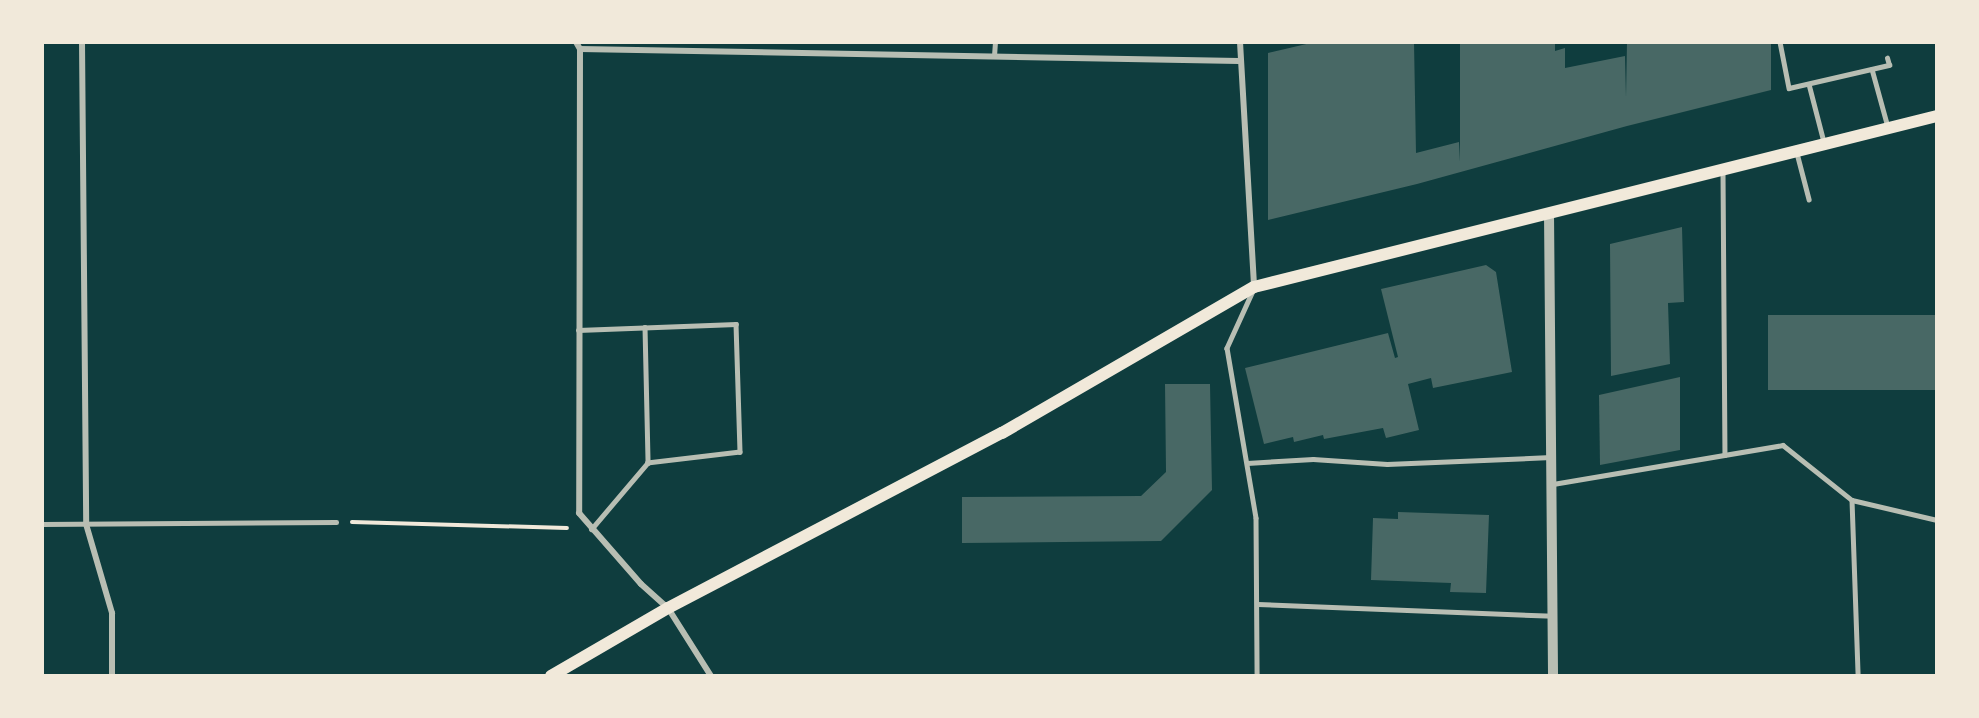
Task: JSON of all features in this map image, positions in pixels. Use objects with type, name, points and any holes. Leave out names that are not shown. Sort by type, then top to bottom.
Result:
[{"type":"main road","points":[[551,676],[668,608],[1002,433],[1254,287],[1937,116]]},
{"type":"street","points":[[82,42],[86,524],[112,613],[112,676]]},
{"type":"street","points":[[576,42],[580,49],[579,513],[641,584],[668,608],[711,676]]},
{"type":"street","points":[[1240,42],[1239,61],[1254,287]]},
{"type":"street","points":[[580,49],[1239,61]]},
{"type":"street","points":[[1549,213],[1553,676]]},
{"type":"lane","points":[[994,42],[994,56]]},
{"type":"lane","points":[[1780,42],[1789,88],[1888,65],[1887,58]]},
{"type":"lane","points":[[1872,69],[1888,128]]},
{"type":"lane","points":[[1826,72],[1827,79]]},
{"type":"lane","points":[[1809,84],[1824,144]]},
{"type":"lane","points":[[1796,151],[1809,199]]},
{"type":"lane","points":[[1723,169],[1725,455]]},
{"type":"lane","points":[[1254,287],[1227,348],[1256,518],[1257,676]]},
{"type":"lane","points":[[578,330],[736,324],[740,452],[648,463]]},
{"type":"lane","points":[[592,529],[648,463],[645,327]]},
{"type":"lane","points":[[1551,484],[1783,446],[1852,500],[1937,520]]},
{"type":"lane","points":[[1247,463],[1313,459],[1387,464],[1551,457]]},
{"type":"lane","points":[[1852,500],[1858,676]]},
{"type":"lane","points":[[42,524],[336,522]]},
{"type":"lane","points":[[1258,604],[1553,616]]},
{"type":"path","points":[[336,522],[592,529]]},
{"type":"building","points":[[1315,42],[1414,42],[1416,153],[1459,142],[1460,162],[1460,42],[1555,42],[1555,51],[1565,48],[1565,68],[1625,56],[1626,97],[1627,42],[1771,42],[1771,90],[1627,126],[1417,184],[1268,220],[1268,53]]},
{"type":"building","points":[[1682,227],[1684,302],[1668,303],[1670,364],[1611,376],[1610,244]]},
{"type":"building","points":[[1486,265],[1496,272],[1512,372],[1433,388],[1431,378],[1408,384],[1419,430],[1386,438],[1383,428],[1324,439],[1323,435],[1294,442],[1293,437],[1264,444],[1245,368],[1388,333],[1395,358],[1398,357],[1381,289]]},
{"type":"building","points":[[1768,315],[1937,315],[1937,390],[1768,390]]},
{"type":"building","points":[[1680,377],[1680,450],[1600,465],[1599,395]]},
{"type":"building","points":[[1165,384],[1210,384],[1212,490],[1161,541],[962,543],[962,497],[1141,496],[1166,472]]},
{"type":"building","points":[[1398,512],[1489,515],[1486,593],[1450,592],[1451,583],[1371,580],[1373,518],[1398,519]]}]
